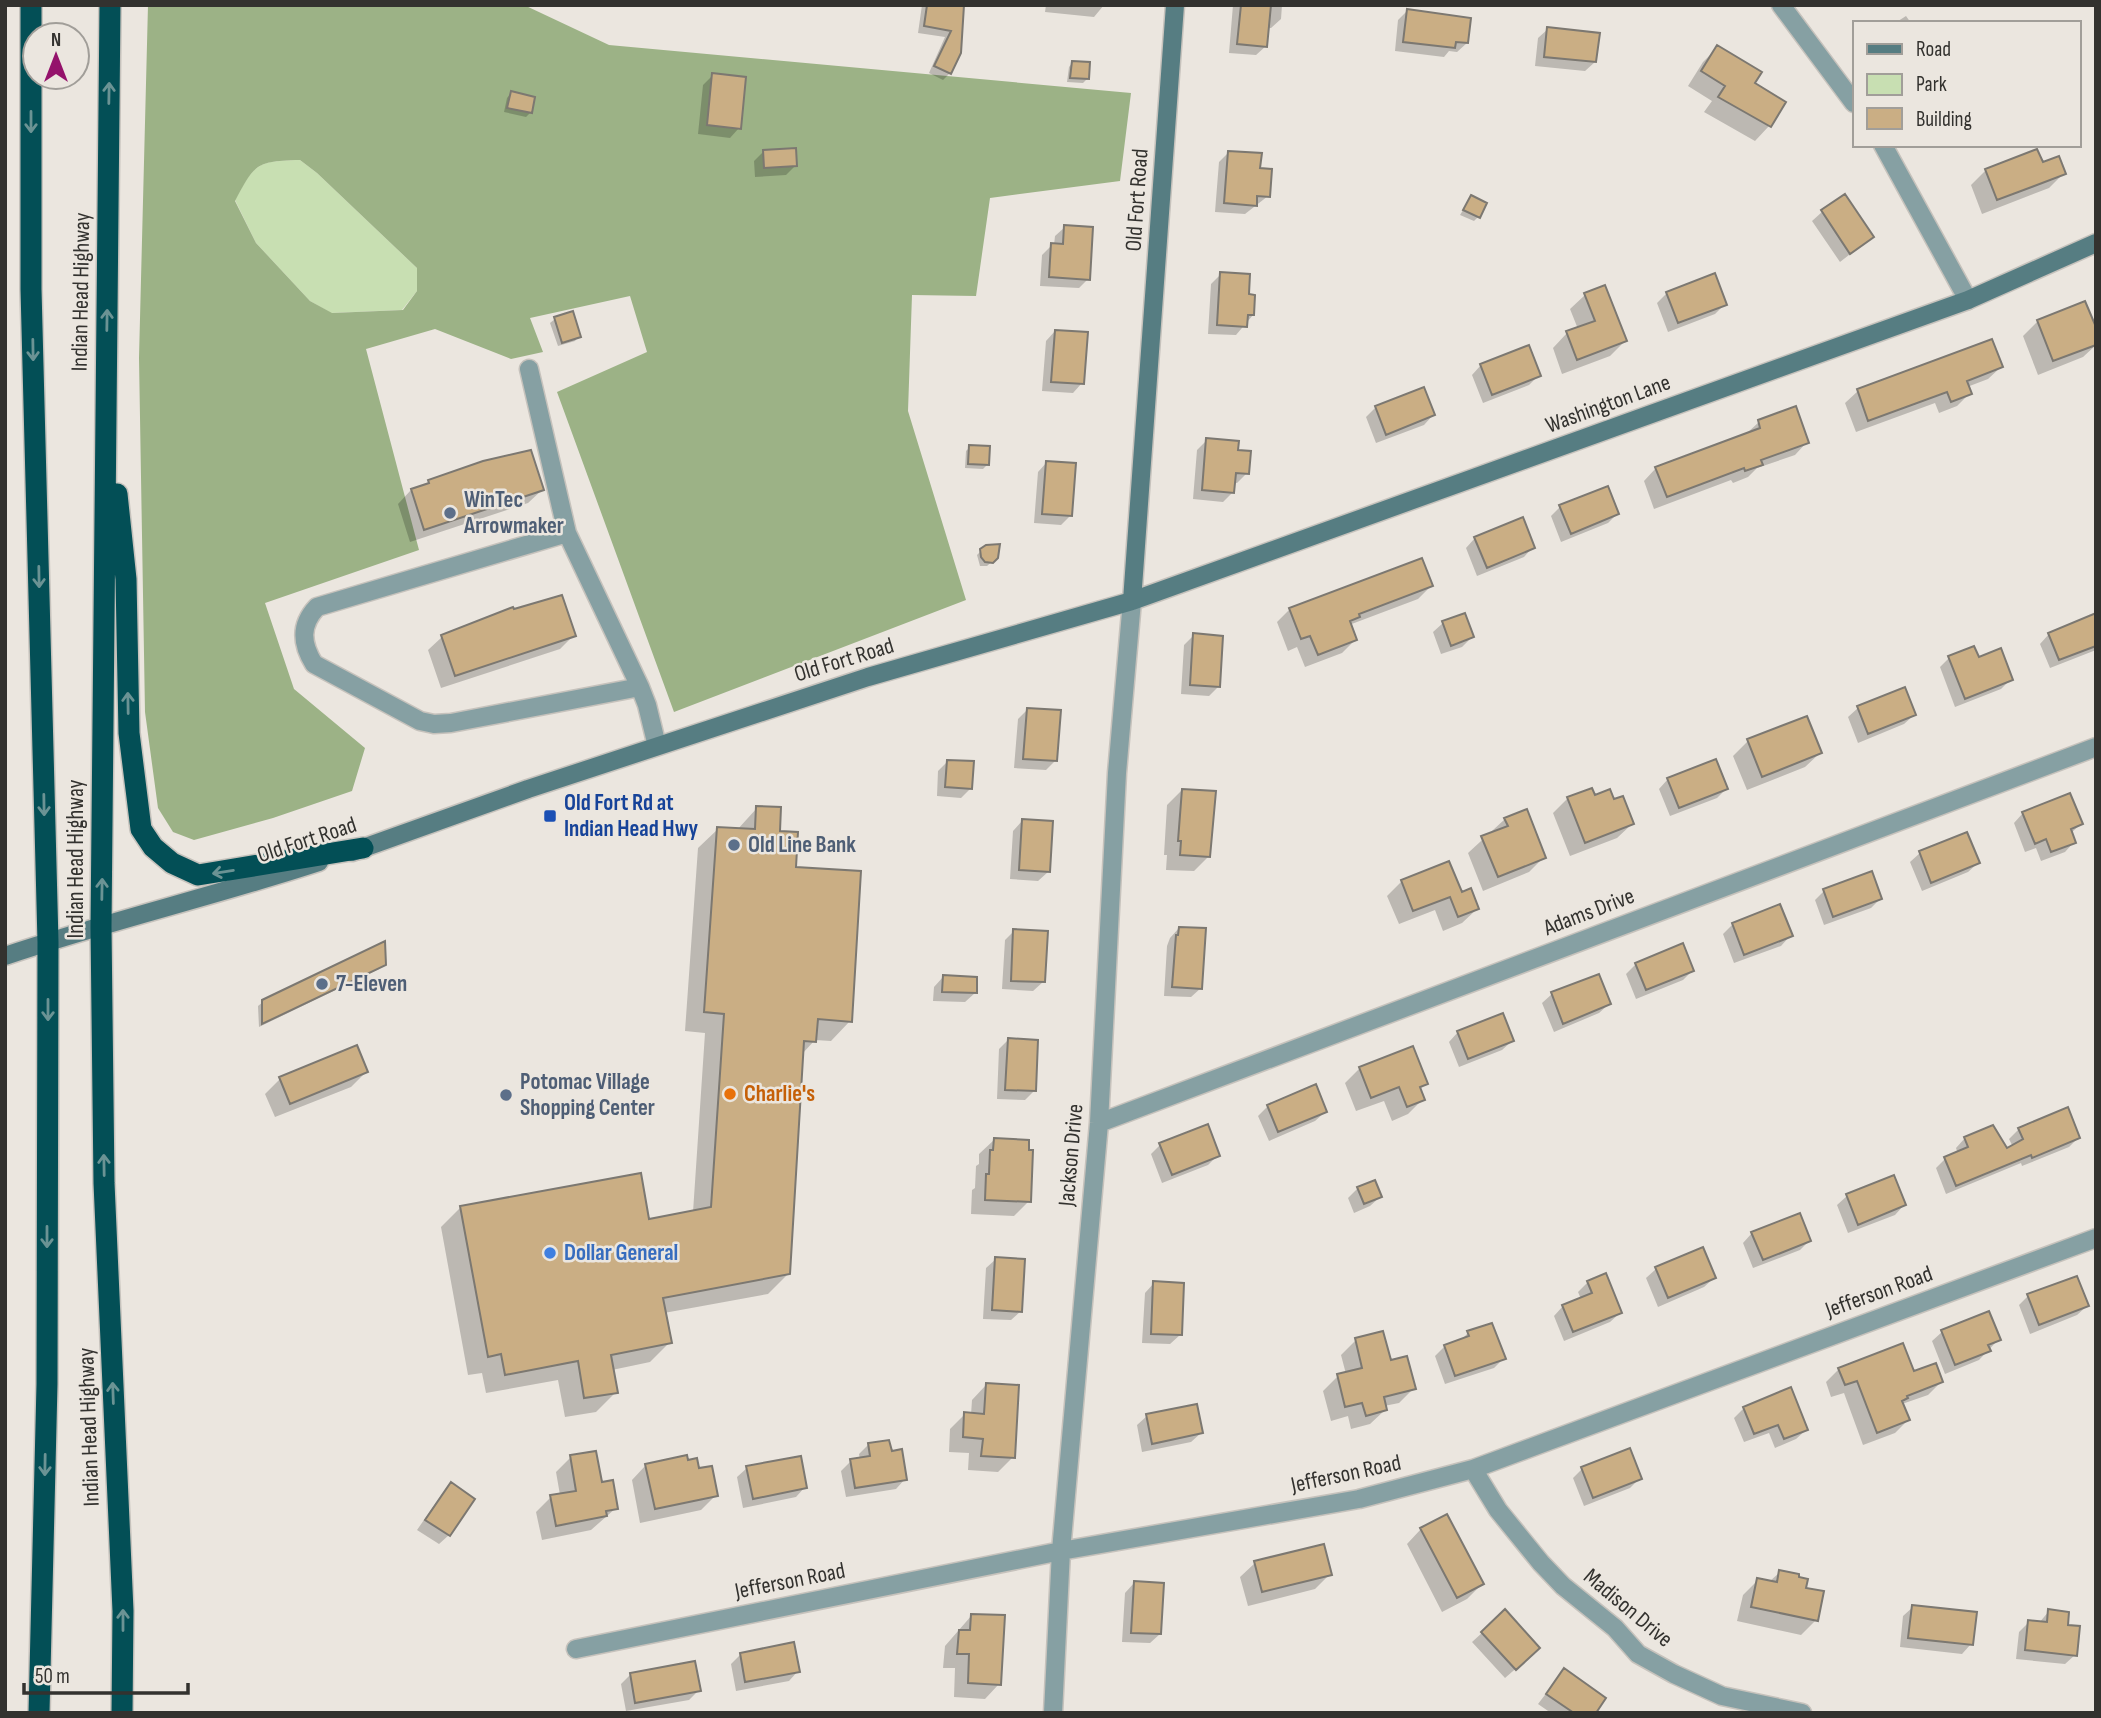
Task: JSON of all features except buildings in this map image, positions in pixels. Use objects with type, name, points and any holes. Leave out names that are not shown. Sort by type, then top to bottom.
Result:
[{"type":"highway","name":"Indian Head Highway","points":[[31,5],[31,289],[48,942],[47,1384],[39,1713]]},
{"type":"highway","name":"Indian Head Highway","points":[[110,5],[102,927],[104,1183],[123,1611],[122,1713]]},
{"type":"highway","points":[[106,389],[126,579],[129,733],[141,829],[153,847],[172,863],[198,875],[363,848]]},
{"type":"main road","name":"Old Fort Road","points":[[5,956],[252,884],[868,677],[1132,601],[1175,5]]},
{"type":"main road","name":"Washington Lane","points":[[1132,601],[1968,300],[2096,243]]},
{"type":"street","points":[[1781,5],[1853,102]]},
{"type":"street","points":[[1884,147],[1968,300]]},
{"type":"street","points":[[529,369],[568,533],[640,687],[657,746]]},
{"type":"street","points":[[568,533],[317,607],[303,628],[308,654],[314,664],[420,721],[434,724],[482,718],[640,687]]},
{"type":"street","name":"Jackson Drive","points":[[1053,1713],[1061,1551],[1099,1123],[1117,773],[1132,601]]},
{"type":"street","name":"Adams Drive","points":[[1099,1123],[2096,747]]},
{"type":"street","name":"Jefferson Road","points":[[576,1649],[1061,1551],[1359,1499],[1473,1469],[2096,1238]]},
{"type":"street","name":"Madison Drive","points":[[1473,1469],[1498,1510],[1541,1563],[1563,1586],[1615,1628],[1638,1654],[1722,1696],[1802,1713]]},
{"type":"green space","points":[[148,5],[524,5],[609,45],[1131,93],[1120,181],[990,198],[976,296],[912,295],[908,411],[966,600],[674,712],[557,392],[647,352],[630,296],[530,318],[543,352],[511,359],[435,329],[366,349],[419,550],[265,603],[294,689],[365,748],[352,791],[273,818],[194,840],[173,832],[158,808],[145,712],[139,358]],"holes":[[[300,160],[417,268],[417,291],[403,310],[332,313],[310,301],[256,243],[235,201],[253,172],[266,163]]]},
{"type":"green space","points":[[300,160],[417,268],[417,291],[402,310],[331,313],[310,301],[256,243],[235,200],[253,171],[259,167],[275,161]]},
{"type":"place","name":"WinTec Arrowmaker","points":[[450,513]]},
{"type":"place","name":"Old Fort Rd at Indian Head Hwy","points":[[550,816]]},
{"type":"place","name":"Old Line Bank","points":[[734,845]]},
{"type":"place","name":"7-Eleven","points":[[322,984]]},
{"type":"place","name":"Charlie's","points":[[730,1094]]},
{"type":"place","name":"Potomac Village Shopping Center","points":[[506,1095]]},
{"type":"place","name":"Dollar General","points":[[550,1253]]}]
